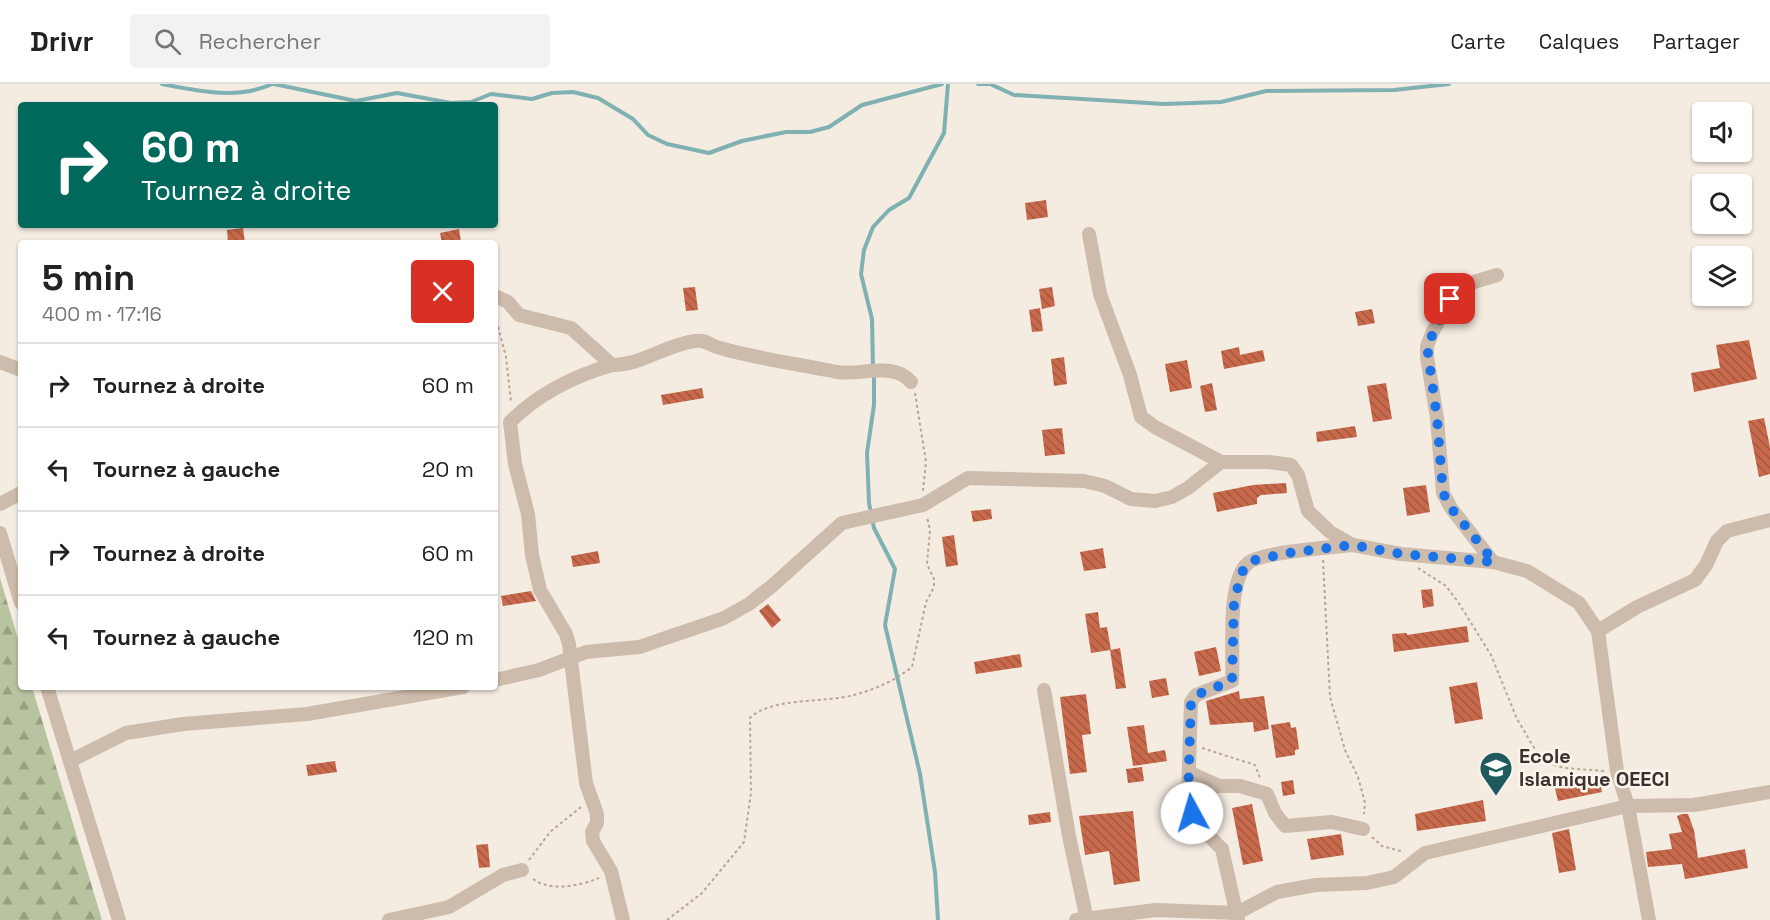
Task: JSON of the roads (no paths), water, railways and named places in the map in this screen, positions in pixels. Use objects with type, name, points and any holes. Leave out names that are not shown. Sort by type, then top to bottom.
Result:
[{"type":"street","points":[[1089,234],[1100,294],[1130,375],[1141,417],[1221,462],[1269,462],[1291,465],[1298,475],[1308,511],[1330,532],[1353,545],[1401,554],[1494,562],[1527,571],[1579,603],[1598,631],[1617,771],[1628,806],[1649,920]]},
{"type":"street","points":[[1494,562],[1451,508],[1443,493],[1437,418],[1427,346],[1455,293],[1474,282],[1497,276]]},
{"type":"street","points":[[498,298],[507,302],[519,315],[560,324],[580,333],[612,365]]},
{"type":"street","points":[[623,920],[616,884],[604,856],[593,841],[592,832],[598,818],[586,783],[566,634],[540,590],[532,555],[528,514],[515,464],[510,422],[552,389],[612,365],[633,364],[661,351],[695,340],[706,341],[742,355],[803,363],[840,372],[896,372],[911,382]]},
{"type":"street","points":[[0,362],[18,369]]},
{"type":"street","points":[[498,679],[539,670],[570,656],[597,650],[639,647],[724,618],[749,604],[772,586],[842,523],[923,505],[962,480],[976,477],[1084,481],[1105,486],[1131,499],[1155,501],[1188,488],[1221,462]]},
{"type":"street","points":[[0,504],[18,495]]},
{"type":"street","points":[[1598,631],[1637,607],[1695,580],[1706,565],[1717,541],[1727,531],[1770,520]]},
{"type":"street","points":[[0,533],[18,593]]},
{"type":"street","points":[[1238,916],[1222,849],[1199,826],[1192,813],[1188,797],[1192,745],[1191,702],[1196,695],[1232,681],[1234,600],[1244,567],[1251,561],[1264,557],[1353,545]]},
{"type":"street","points":[[48,690],[119,920]]},
{"type":"street","points":[[70,761],[126,733],[136,731],[218,720],[307,714],[446,690]]},
{"type":"street","points":[[1044,690],[1083,919],[1156,910],[1238,916],[1277,891],[1316,885],[1367,883],[1394,877],[1425,853],[1628,806],[1695,805],[1770,792]]},
{"type":"street","points":[[1190,773],[1219,786],[1240,786],[1267,794],[1275,813],[1286,826],[1332,822],[1363,830]]},
{"type":"street","points":[[389,920],[448,907],[503,875],[522,870]]},
{"type":"waterway","points":[[162,84],[218,93],[246,92],[272,84]]},
{"type":"waterway","points":[[274,84],[356,101],[397,93],[446,102]]},
{"type":"waterway","points":[[471,102],[491,94],[532,99],[552,93],[573,92],[598,98],[633,119],[648,135],[667,144],[709,153],[742,141],[786,132],[810,132],[829,127],[862,105],[942,84]]},
{"type":"waterway","points":[[873,368],[872,319],[861,274],[864,250],[873,227],[889,210],[909,198],[944,133],[948,84]]},
{"type":"waterway","points":[[978,84],[990,84],[1014,95],[1164,104],[1221,102],[1266,91],[1394,90],[1449,84]]},
{"type":"waterway","points":[[874,375],[874,405],[867,453],[869,503],[874,528],[895,569],[885,625],[920,774],[935,872],[938,920]]},
{"type":"place","name":"Ecole Islamique OEECI","points":[[1496,797]]}]
